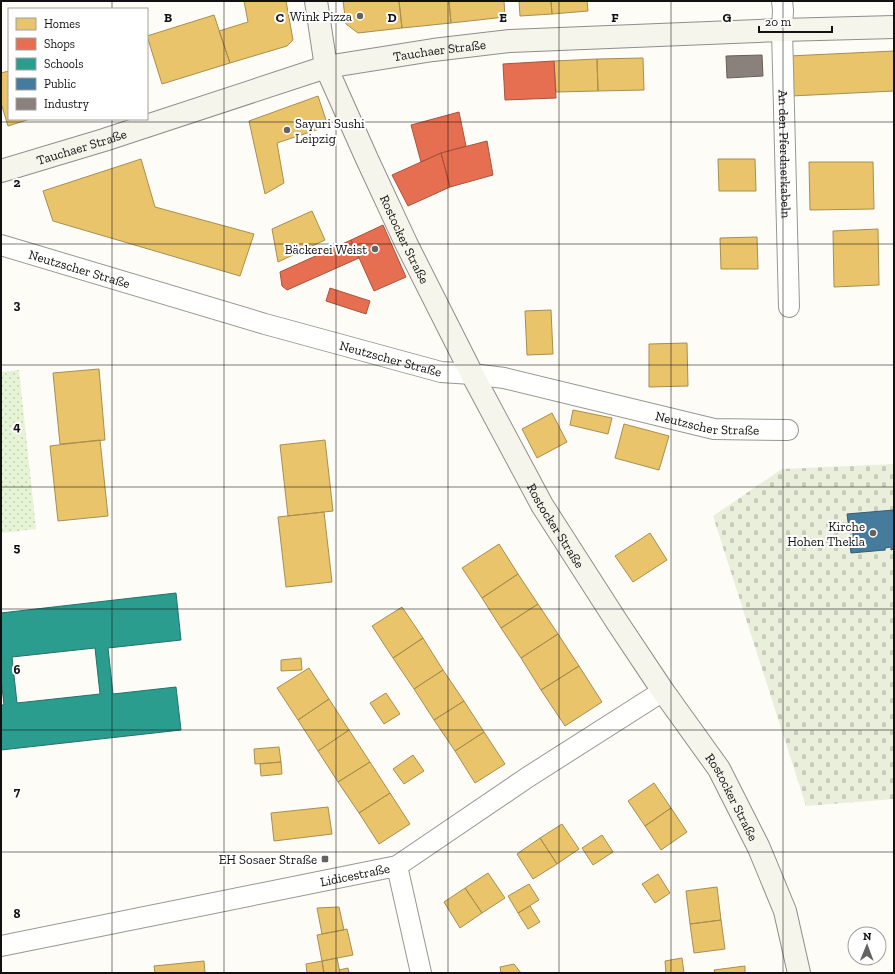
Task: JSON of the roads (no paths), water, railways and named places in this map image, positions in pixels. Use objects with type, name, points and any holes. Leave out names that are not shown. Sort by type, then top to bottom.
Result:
[{"type":"main road","name":"Rostocker Straße","points":[[316,1],[326,67],[393,215],[472,374],[542,505],[617,622],[719,769],[759,848],[785,911],[799,973]]},
{"type":"main road","name":"Tauchaer Straße","points":[[1,171],[104,140],[326,67],[433,50],[510,41],[894,27]]},
{"type":"street","name":"An den Pferdnerkabeln","points":[[782,1],[784,10],[782,30],[789,307]]},
{"type":"street","name":"Neutzscher Straße","points":[[1,245],[264,324],[441,372],[504,378],[714,429],[788,430]]},
{"type":"street","name":"Lidicestraße","points":[[1,946],[397,866],[528,777],[663,690]]},
{"type":"street","points":[[397,866],[421,973]]},
{"type":"place","name":"Wink Pizza","points":[[360,16]]},
{"type":"place","name":"Sayuri Sushi Leipzig","points":[[287,130]]},
{"type":"place","name":"Bäckerei Weist","points":[[375,249]]},
{"type":"place","name":"Kirche Hohen Thekla","points":[[873,533]]},
{"type":"place","name":"EH Sosaer Straße","points":[[325,859]]}]
